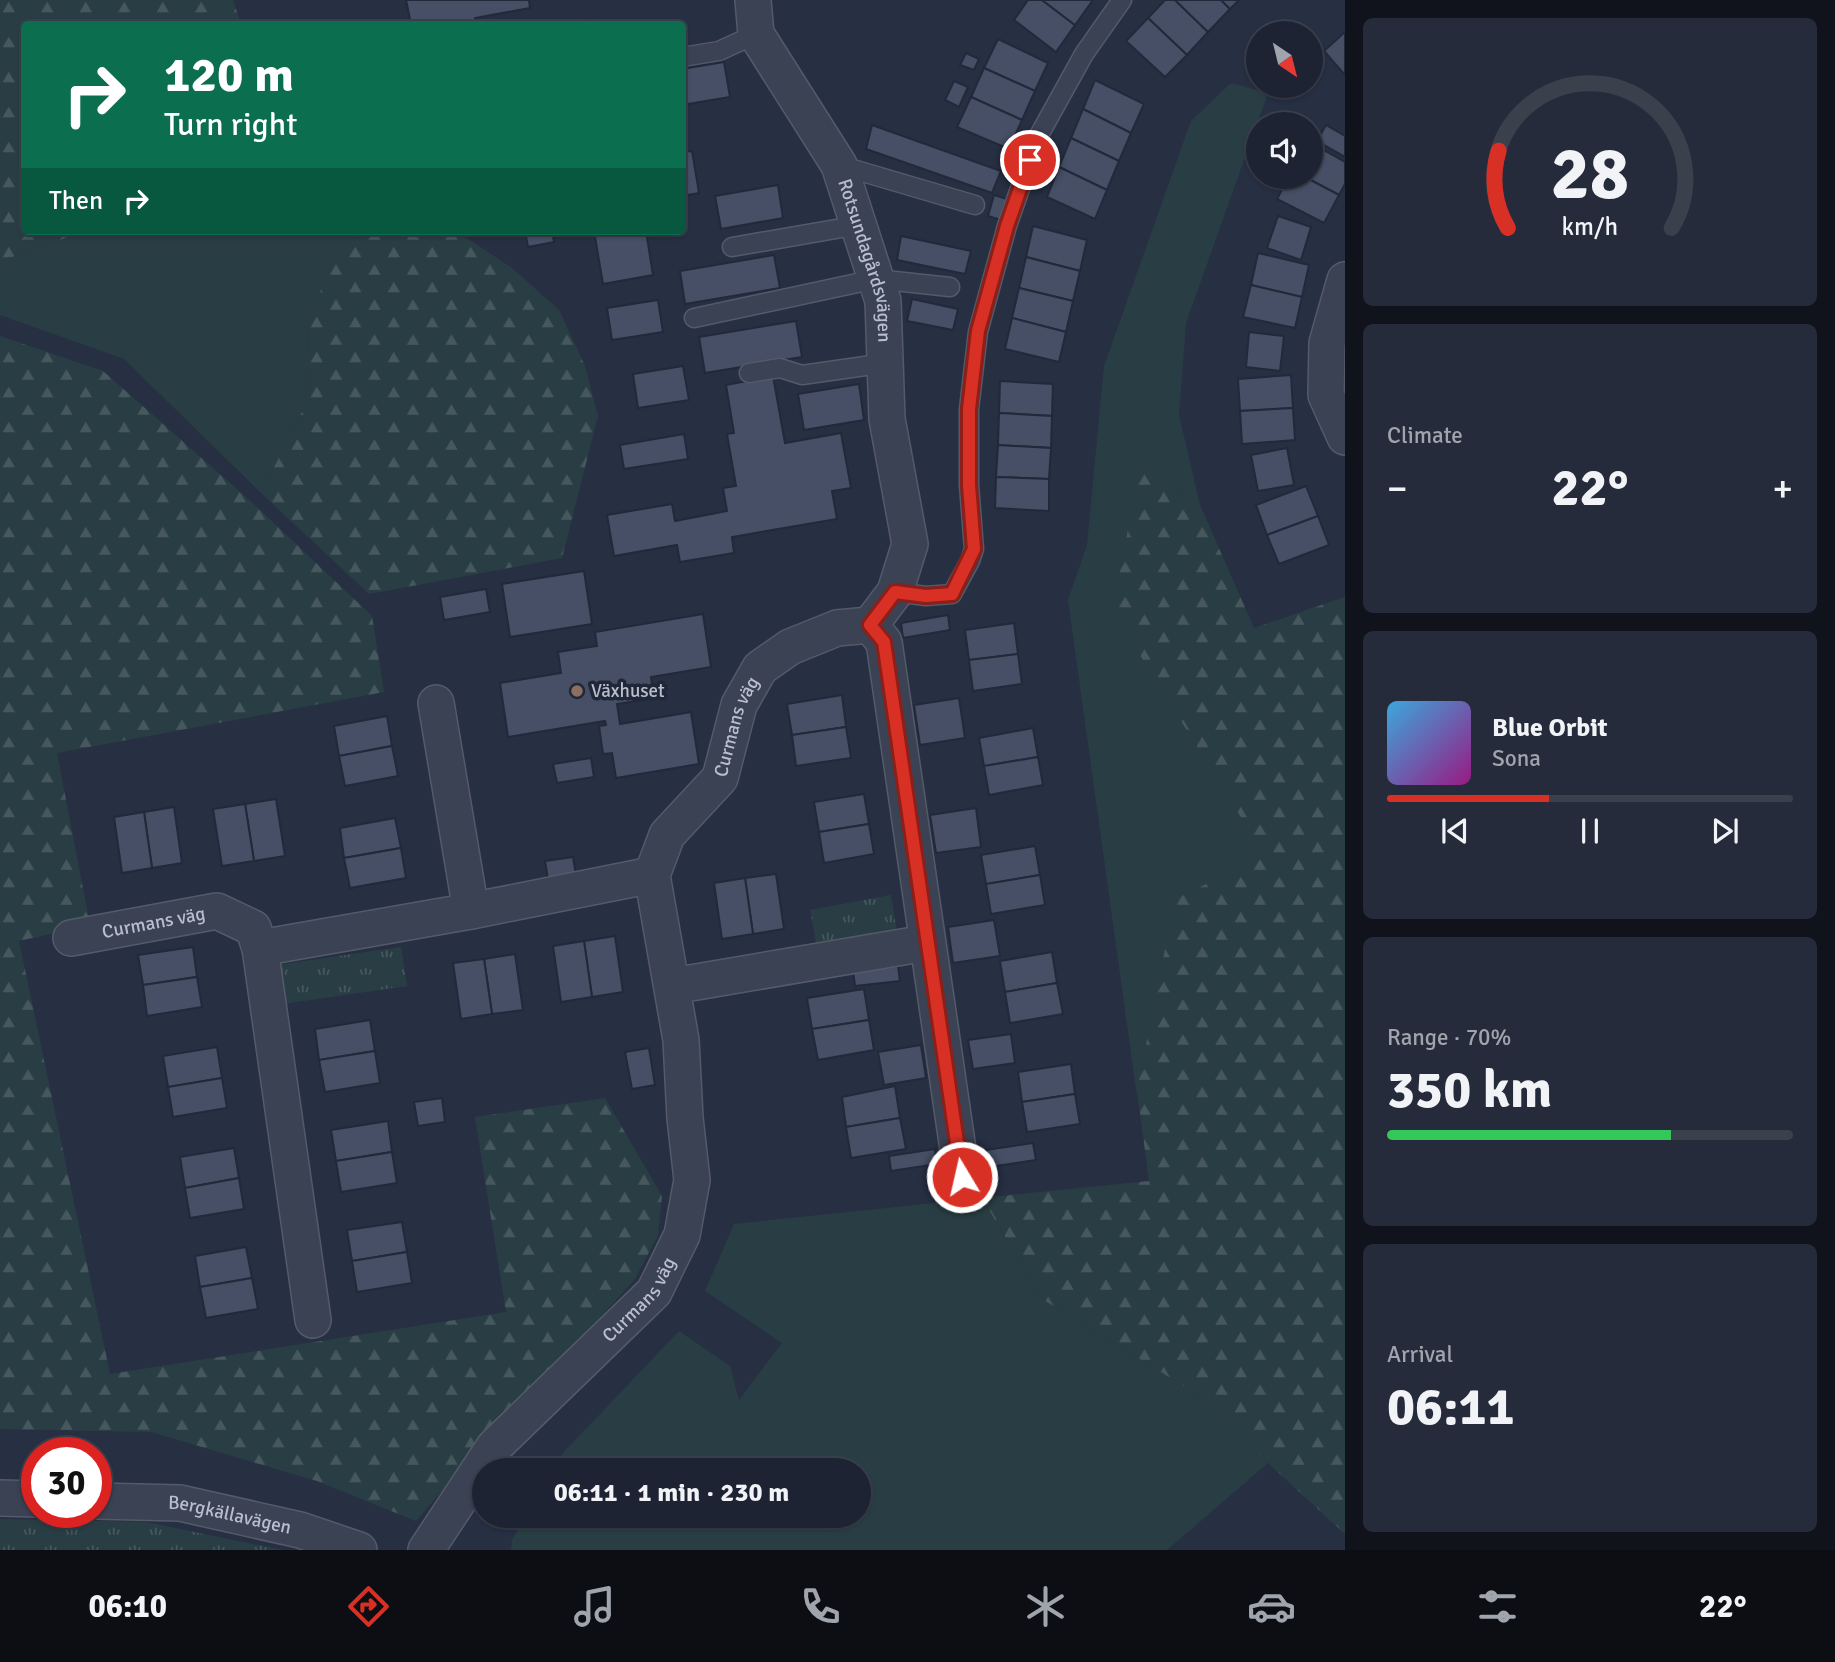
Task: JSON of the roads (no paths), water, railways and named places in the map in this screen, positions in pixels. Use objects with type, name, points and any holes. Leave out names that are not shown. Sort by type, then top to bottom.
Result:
[{"type":"street","name":"Rotsundagårdsvägen","points":[[755,17],[839,165],[883,301],[887,419],[910,544],[895,592]]},
{"type":"street","points":[[1345,280],[1327,343],[1326,395],[1345,437]]},
{"type":"street","points":[[895,592],[870,625],[884,642],[962,1177]]},
{"type":"street","name":"Curmans väg","points":[[426,1550],[494,1447],[653,1293],[682,1235],[692,1180],[685,1118],[681,1040],[652,875],[667,835],[720,778],[739,705],[760,668],[790,647],[838,628],[870,625]]},
{"type":"street","points":[[436,703],[471,911]]},
{"type":"street","points":[[260,948],[471,911],[652,875]]},
{"type":"street","name":"Curmans väg","points":[[71,938],[217,911],[253,928],[260,948],[313,1321]]},
{"type":"street","points":[[673,986],[926,943]]},
{"type":"street","points":[[0,1498],[21,1499]]},
{"type":"street","name":"Bergkällavägen","points":[[112,1501],[180,1503],[300,1530],[359,1550]]},
{"type":"lane","points":[[895,592],[926,596],[952,594],[970,561],[974,549],[969,485],[969,409],[978,331],[1007,226],[1038,137],[1084,54],[1122,0]]},
{"type":"lane","points":[[686,56],[719,51],[755,17]]},
{"type":"lane","points":[[839,165],[975,205]]},
{"type":"lane","points":[[732,247],[859,225]]},
{"type":"lane","points":[[694,318],[876,279],[950,287]]},
{"type":"lane","points":[[749,373],[780,368],[803,375],[886,363]]},
{"type":"place","name":"Växhuset","points":[[577,691]]}]
